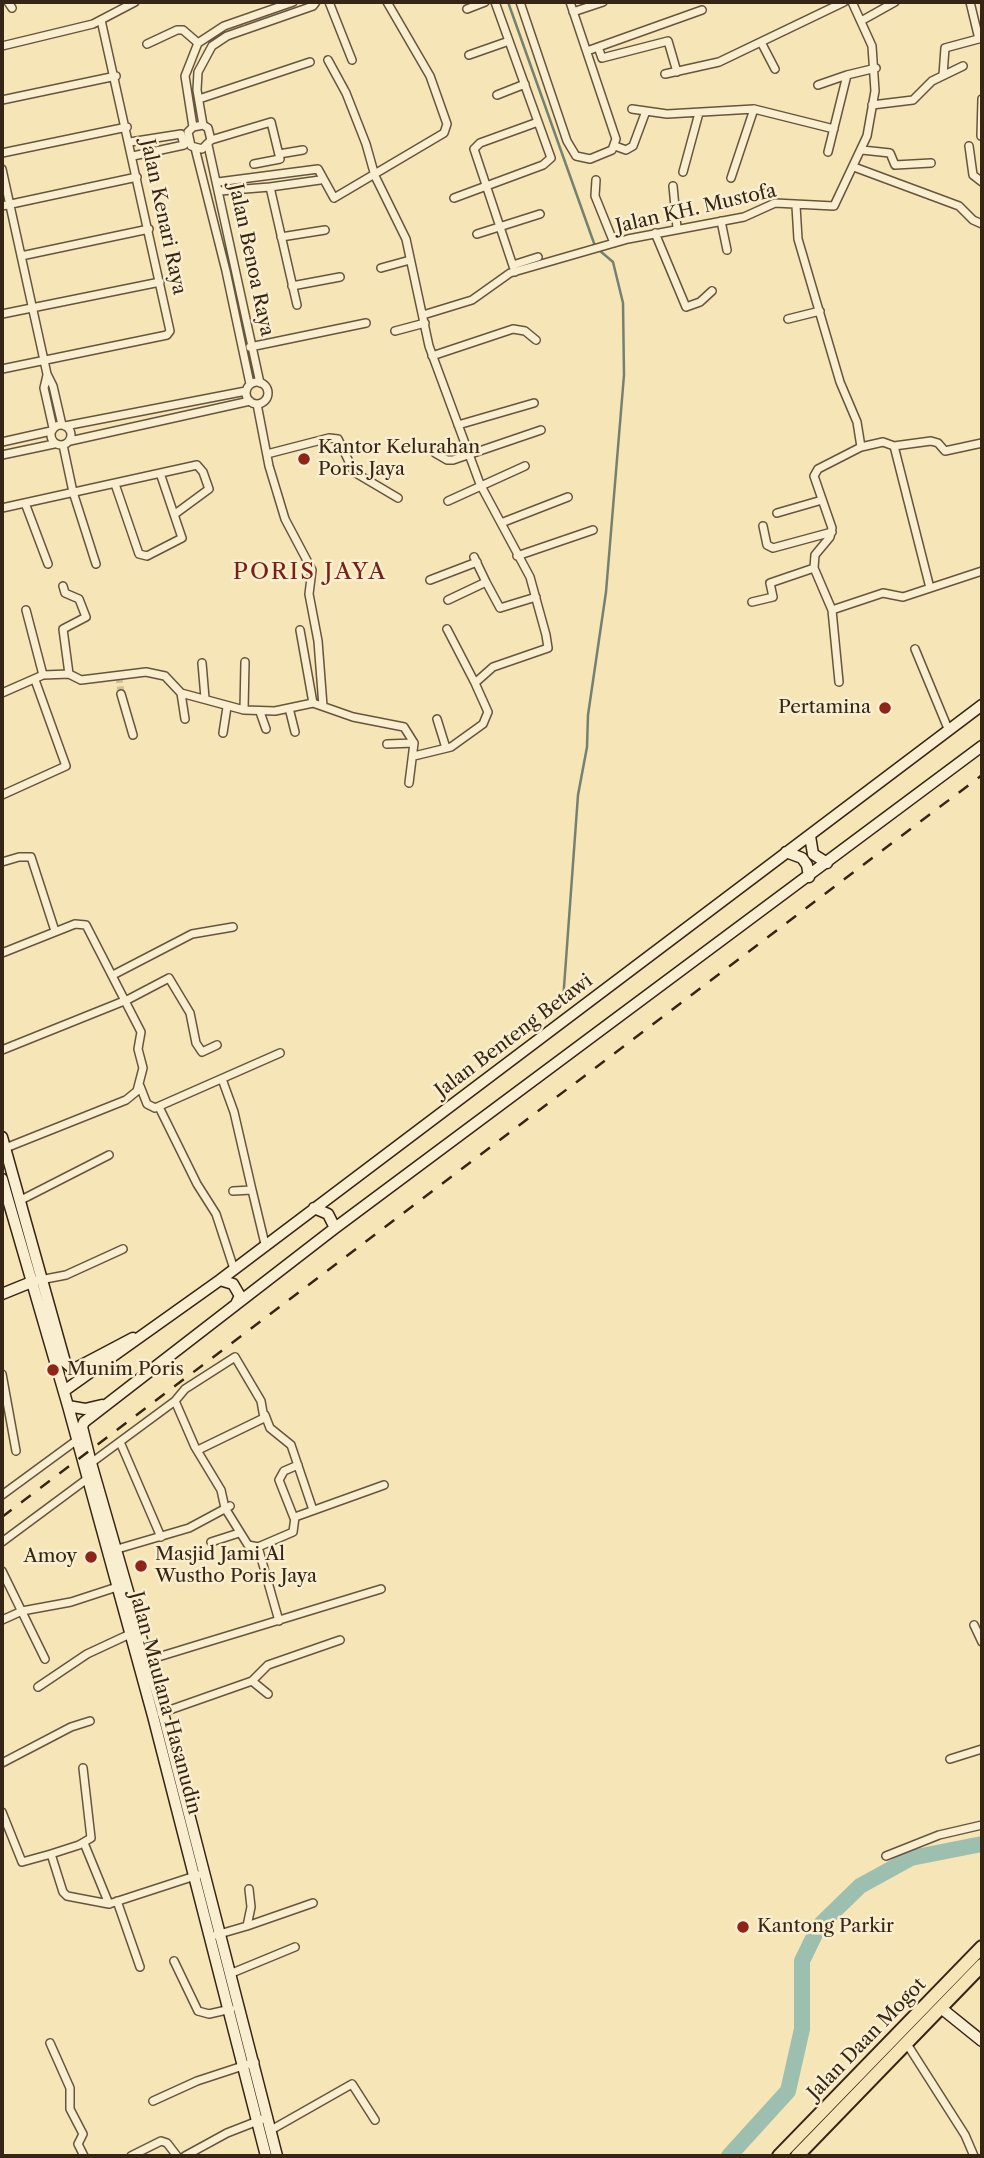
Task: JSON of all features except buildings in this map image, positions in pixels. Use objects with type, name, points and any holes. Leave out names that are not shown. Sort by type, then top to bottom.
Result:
[{"type":"highway","name":"Jalan Daan Mogot","points":[[779,2156],[982,1947]]},
{"type":"highway","name":"Jalan Daan Mogot","points":[[797,2156],[982,1965]]},
{"type":"main road","name":"Jalan Benteng Betawi","points":[[64,1391],[156,1328],[810,839],[982,705]]},
{"type":"main road","points":[[81,1438],[84,1423],[237,1302],[808,873],[982,746]]},
{"type":"main road","points":[[810,839],[813,854],[823,862]]},
{"type":"main road","points":[[790,853],[802,858],[808,873]]},
{"type":"main road","name":"Jalan Maulana Hasanudin","points":[[2,1138],[8,1147],[35,1281],[68,1406],[81,1438],[146,1660],[197,1875],[235,1972],[257,2121],[265,2156]]},
{"type":"main road","name":"Jalan Maulana Hasanudin","points":[[2,1179],[63,1359],[72,1367],[87,1363],[156,1328]]},
{"type":"main road","points":[[314,1208],[328,1214],[335,1228]]},
{"type":"main road","points":[[220,1280],[233,1284],[240,1296],[237,1302]]},
{"type":"main road","points":[[2,1294],[35,1281]]},
{"type":"main road","points":[[68,1406],[85,1409],[107,1404]]},
{"type":"main road","name":"Jalan Maulana Hasanudin","points":[[81,1438],[90,1472]]},
{"type":"main road","name":"Jalan Maulana Hasanudin","points":[[112,1550],[117,1587],[130,1634],[146,1660]]},
{"type":"main road","name":"Jalan Maulana Hasanudin","points":[[219,1934],[230,2010],[268,2117],[277,2156]]},
{"type":"main road","points":[[941,2008],[982,2041]]},
{"type":"street","points":[[2,46],[101,20],[135,2]]},
{"type":"street","points":[[254,164],[279,160],[271,122],[195,148],[187,137],[192,127],[185,76],[198,43],[225,26],[293,2]]},
{"type":"street","points":[[203,125],[198,72],[212,46],[227,36],[313,6],[316,2]]},
{"type":"street","points":[[329,2],[352,60]]},
{"type":"street","points":[[218,182],[318,169],[334,198],[444,133],[447,127],[430,76],[387,2]]},
{"type":"street","points":[[467,9],[485,2]]},
{"type":"street","points":[[454,198],[549,160],[550,155],[495,2]]},
{"type":"street","points":[[520,2],[571,151],[582,159],[590,159],[615,146],[625,150],[633,146],[646,111]]},
{"type":"street","points":[[570,2],[605,103],[615,146]]},
{"type":"street","points":[[573,12],[603,2]]},
{"type":"street","points":[[665,74],[719,62],[794,23],[844,2]]},
{"type":"street","name":"Jalan KH. Mustofa","points":[[514,268],[677,228],[749,216],[771,203],[834,206],[862,150],[872,105],[876,68],[872,46],[852,2]]},
{"type":"street","points":[[861,21],[895,2]]},
{"type":"street","points":[[943,75],[945,48],[980,38],[970,2]]},
{"type":"street","points":[[587,51],[702,10]]},
{"type":"street","name":"Jalan Kenari Raya","points":[[44,360],[167,335],[171,326],[116,76],[101,20]]},
{"type":"street","points":[[147,44],[177,30],[183,30],[198,43]]},
{"type":"street","points":[[469,55],[509,41]]},
{"type":"street","points":[[598,47],[602,58],[668,41],[677,72]]},
{"type":"street","points":[[761,42],[775,69]]},
{"type":"street","points":[[328,60],[360,125],[375,176],[406,239],[432,356],[467,454],[517,556],[527,569],[543,616],[548,648],[488,669],[475,683]]},
{"type":"street","points":[[199,99],[310,62]]},
{"type":"street","points":[[872,105],[913,100],[928,84],[962,66]]},
{"type":"street","points":[[818,85],[876,68]]},
{"type":"street","points":[[828,152],[847,75]]},
{"type":"street","points":[[2,100],[116,76]]},
{"type":"street","points":[[497,95],[525,84]]},
{"type":"street","points":[[981,136],[982,99]]},
{"type":"street","points":[[632,109],[699,113],[754,109],[834,129]]},
{"type":"street","points":[[731,178],[754,109]]},
{"type":"street","points":[[683,172],[699,113]]},
{"type":"street","points":[[514,268],[474,152],[475,146],[538,122]]},
{"type":"street","points":[[192,127],[203,125],[208,128],[210,143]]},
{"type":"street","points":[[2,153],[127,127]]},
{"type":"street","points":[[130,142],[181,134],[184,145],[133,156]]},
{"type":"street","name":"Jalan Benoa Raya","points":[[195,148],[226,271],[248,388],[253,402],[264,401],[266,387],[260,383],[210,143]]},
{"type":"street","points":[[969,146],[973,175],[982,182]]},
{"type":"street","points":[[279,154],[303,150]]},
{"type":"street","points":[[862,150],[890,153],[895,165],[931,163]]},
{"type":"street","points":[[854,167],[960,206],[973,220],[982,224]]},
{"type":"street","points":[[2,169],[5,205],[21,256],[47,374],[54,386],[63,426],[71,432],[62,443]]},
{"type":"street","points":[[5,205],[137,177]]},
{"type":"street","points":[[220,191],[320,180]]},
{"type":"street","points":[[596,180],[595,196],[614,243]]},
{"type":"street","points":[[270,187],[297,305]]},
{"type":"street","points":[[673,187],[677,228]]},
{"type":"street","points":[[796,206],[798,239],[840,382],[857,422],[862,447]]},
{"type":"street","points":[[477,234],[540,214]]},
{"type":"street","points":[[722,221],[727,250]]},
{"type":"street","points":[[21,256],[149,229]]},
{"type":"street","points":[[281,237],[325,230]]},
{"type":"street","points":[[655,233],[686,307],[700,302],[712,291]]},
{"type":"street","points":[[395,331],[472,300],[514,268],[538,257]]},
{"type":"street","points":[[381,268],[410,260]]},
{"type":"street","points":[[226,271],[237,270]]},
{"type":"street","points":[[292,286],[340,277]]},
{"type":"street","points":[[2,314],[160,282]]},
{"type":"street","points":[[788,319],[820,312]]},
{"type":"street","points":[[242,348],[366,323]]},
{"type":"street","points":[[432,356],[513,329],[525,331],[536,340]]},
{"type":"street","points":[[2,369],[44,360]]},
{"type":"street","points":[[47,374],[44,388],[52,430],[62,443],[73,492],[96,564]]},
{"type":"street","points":[[2,442],[63,426],[248,388],[260,383]]},
{"type":"street","points":[[2,455],[253,402],[285,519],[312,570],[309,594],[318,640],[323,706]]},
{"type":"street","points":[[458,425],[534,403]]},
{"type":"street","points":[[435,453],[447,460],[541,430]]},
{"type":"street","points":[[267,454],[329,438],[338,439],[354,472],[398,498]]},
{"type":"street","points":[[832,532],[815,473],[862,447],[883,442],[894,446],[931,441],[939,443],[945,451],[982,443]]},
{"type":"street","points":[[894,446],[930,588]]},
{"type":"street","points":[[2,508],[197,465],[209,489],[175,514]]},
{"type":"street","points":[[448,501],[480,484],[525,466]]},
{"type":"street","points":[[114,484],[142,556],[182,538],[160,473]]},
{"type":"street","points":[[502,523],[568,497]]},
{"type":"street","points":[[777,513],[822,500]]},
{"type":"street","points":[[25,503],[48,564]]},
{"type":"street","points":[[763,526],[767,545],[773,548],[832,532]]},
{"type":"street","points":[[517,556],[593,530]]},
{"type":"street","points":[[832,532],[816,552],[814,568],[832,610],[839,682]]},
{"type":"street","points":[[430,580],[476,559],[500,608],[536,597]]},
{"type":"street","points":[[752,603],[773,597],[770,583],[814,568]]},
{"type":"street","points":[[832,610],[880,594],[899,598],[982,571]]},
{"type":"street","points":[[448,600],[485,582]]},
{"type":"street","points":[[63,586],[65,593],[79,599],[86,617],[63,629],[69,674]]},
{"type":"street","points":[[26,610],[43,675]]},
{"type":"street","points":[[414,755],[446,748],[461,741],[488,720],[487,708],[447,629]]},
{"type":"street","points":[[300,630],[313,703]]},
{"type":"street","points":[[915,649],[948,731]]},
{"type":"street","points":[[244,710],[245,662]]},
{"type":"street","points":[[202,663],[205,698]]},
{"type":"street","points":[[2,693],[43,675],[69,674],[82,680],[159,673],[181,693],[205,698],[227,707],[260,712],[313,703],[353,717],[404,727],[414,743],[408,783]]},
{"type":"street","points":[[2,796],[66,766],[35,680]]},
{"type":"street","points":[[181,693],[185,719]]},
{"type":"street","points":[[121,694],[133,735]]},
{"type":"street","points":[[223,733],[227,707]]},
{"type":"street","points":[[289,708],[295,732]]},
{"type":"street","points":[[260,712],[266,729]]},
{"type":"street","points":[[437,719],[446,748]]},
{"type":"street","points":[[387,744],[414,743]]},
{"type":"street","points":[[2,862],[31,857],[55,930]]},
{"type":"street","points":[[2,953],[75,923],[86,925],[142,1035],[138,1049],[143,1068],[134,1095],[8,1147]]},
{"type":"street","points":[[113,975],[192,934],[233,927]]},
{"type":"street","points":[[2,1050],[170,979],[190,1013],[196,1043],[202,1052],[218,1045]]},
{"type":"street","points":[[139,1085],[147,1104],[153,1108],[159,1107],[280,1053]]},
{"type":"street","points":[[222,1079],[234,1112],[265,1244]]},
{"type":"street","points":[[159,1107],[197,1184],[216,1214],[234,1269]]},
{"type":"street","points":[[19,1201],[109,1155]]},
{"type":"street","points":[[233,1191],[252,1190]]},
{"type":"street","points":[[35,1281],[66,1275],[123,1249]]},
{"type":"street","points":[[2,1542],[90,1472],[120,1442],[175,1401],[185,1389],[235,1357],[261,1401],[270,1428],[291,1445],[313,1510]]},
{"type":"street","points":[[2,1374],[16,1451]]},
{"type":"street","points":[[175,1401],[221,1490],[239,1533],[248,1545],[258,1547],[293,1532],[294,1518],[279,1480],[284,1471],[298,1465]]},
{"type":"street","points":[[198,1450],[258,1423],[265,1415]]},
{"type":"street","points":[[2,1429],[12,1425]]},
{"type":"street","points":[[2,1495],[81,1438]]},
{"type":"street","points":[[120,1442],[161,1537]]},
{"type":"street","points":[[294,1518],[384,1485]]},
{"type":"street","points":[[112,1550],[189,1528],[228,1507]]},
{"type":"street","points":[[211,1542],[239,1533]]},
{"type":"street","points":[[258,1547],[279,1621]]},
{"type":"street","points":[[2,1571],[45,1659]]},
{"type":"street","points":[[2,1620],[22,1611],[71,1602],[117,1587]]},
{"type":"street","points":[[146,1660],[382,1589]]},
{"type":"street","points":[[974,1625],[982,1642]]},
{"type":"street","points":[[38,1686],[87,1654],[130,1634]]},
{"type":"street","points":[[158,1714],[252,1681],[268,1665],[340,1640]]},
{"type":"street","points":[[252,1681],[268,1694]]},
{"type":"street","points":[[2,1763],[71,1727],[90,1721]]},
{"type":"street","points":[[950,1759],[982,1749]]},
{"type":"street","points":[[2,1812],[22,1862],[84,1843],[91,1834],[83,1768]]},
{"type":"street","points":[[886,1856],[939,1835],[982,1825]]},
{"type":"street","points":[[84,1843],[109,1903]]},
{"type":"street","points":[[51,1854],[63,1892],[67,1896],[109,1903],[197,1875]]},
{"type":"street","points":[[244,1927],[251,1907],[249,1889]]},
{"type":"street","points":[[117,1901],[140,1967]]},
{"type":"street","points":[[219,1934],[313,1903]]},
{"type":"street","points":[[235,1972],[295,1947]]},
{"type":"street","points":[[174,1961],[198,2011],[209,2014],[241,2007]]},
{"type":"street","points":[[50,2043],[70,2088],[70,2109],[83,2134],[78,2144],[84,2156]]},
{"type":"street","points":[[907,2044],[965,2136],[971,2154]]},
{"type":"street","points":[[153,2101],[249,2063]]},
{"type":"street","points":[[271,2130],[352,2084],[376,2120]]},
{"type":"street","points":[[185,2156],[268,2117]]},
{"type":"street","points":[[131,2156],[163,2141],[177,2156]]},
{"type":"street","points":[[200,2148],[204,2156]]},
{"type":"waterway","points":[[508,2],[595,246]]},
{"type":"waterway","points":[[563,1001],[578,795],[587,747],[588,715],[606,592],[624,375],[623,303],[613,262],[599,250]]},
{"type":"waterway","points":[[729,2156],[788,2091],[802,2029],[802,1961],[819,1926],[860,1886],[911,1858],[982,1844]]},
{"type":"tunnel","points":[[119,676],[121,694]]},
{"type":"railway","points":[[2,1517],[982,775]]},
{"type":"place","name":"Kantor Kelurahan Poris Jaya","points":[[304,459]]},
{"type":"place","name":"Pertamina","points":[[885,708]]},
{"type":"place","name":"Munim Poris","points":[[53,1370]]},
{"type":"place","name":"Amoy","points":[[91,1557]]},
{"type":"place","name":"Masjid Jami Al Wustho Poris Jaya","points":[[141,1566]]},
{"type":"place","name":"Kantong Parkir","points":[[743,1927]]},
{"type":"district","name":"PORIS JAYA","points":[[310,572]]}]
